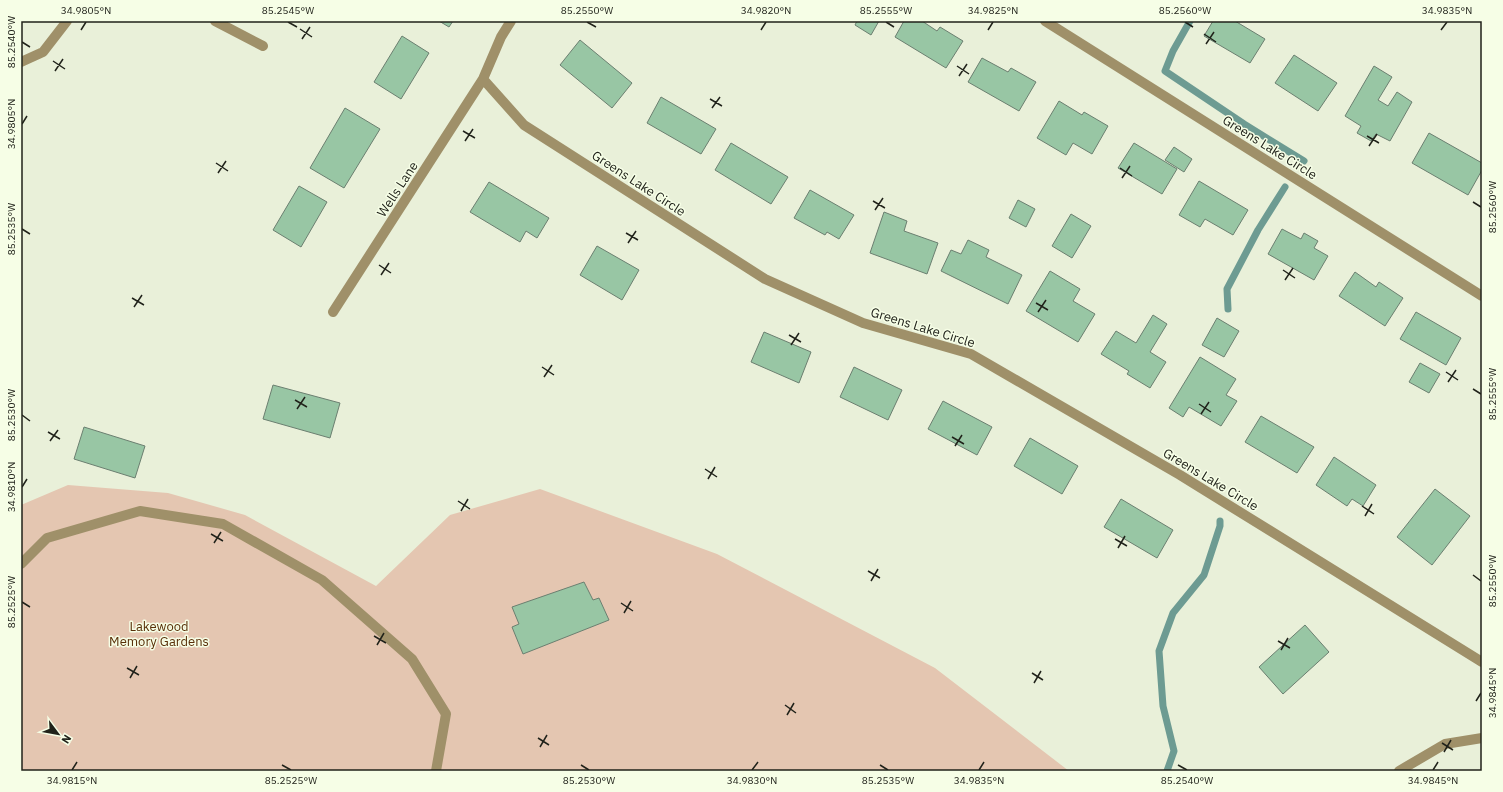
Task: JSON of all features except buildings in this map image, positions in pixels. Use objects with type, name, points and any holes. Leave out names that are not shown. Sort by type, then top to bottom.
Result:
[{"type":"street","points":[[21,62],[43,52],[67,21]]},
{"type":"street","points":[[215,21],[263,46]]},
{"type":"street","points":[[483,79],[501,37],[511,21]]},
{"type":"street","name":"Greens Lake Circle","points":[[1045,21],[1482,296]]},
{"type":"street","name":"Wells Lane","points":[[333,312],[483,79]]},
{"type":"street","name":"Greens Lake Circle","points":[[483,79],[524,125],[765,279],[863,323],[971,354],[1180,475],[1482,662]]},
{"type":"street","points":[[21,564],[47,538],[140,511],[223,524],[322,580],[412,659],[446,714],[436,771]]},
{"type":"street","points":[[1399,771],[1445,744],[1482,738]]},
{"type":"green space","name":"Lakewood Memory Gardens","points":[[68,485],[168,493],[245,515],[376,586],[450,515],[540,489],[717,554],[935,668],[1069,771],[21,771],[21,505]]},
{"type":"waterway","points":[[1190,21],[1173,51],[1165,71],[1244,124],[1304,161]]},
{"type":"waterway","points":[[1228,309],[1227,289],[1258,230],[1285,187]]},
{"type":"waterway","points":[[1167,771],[1174,751],[1163,706],[1159,651],[1173,613],[1204,575],[1220,526],[1220,521]]}]
